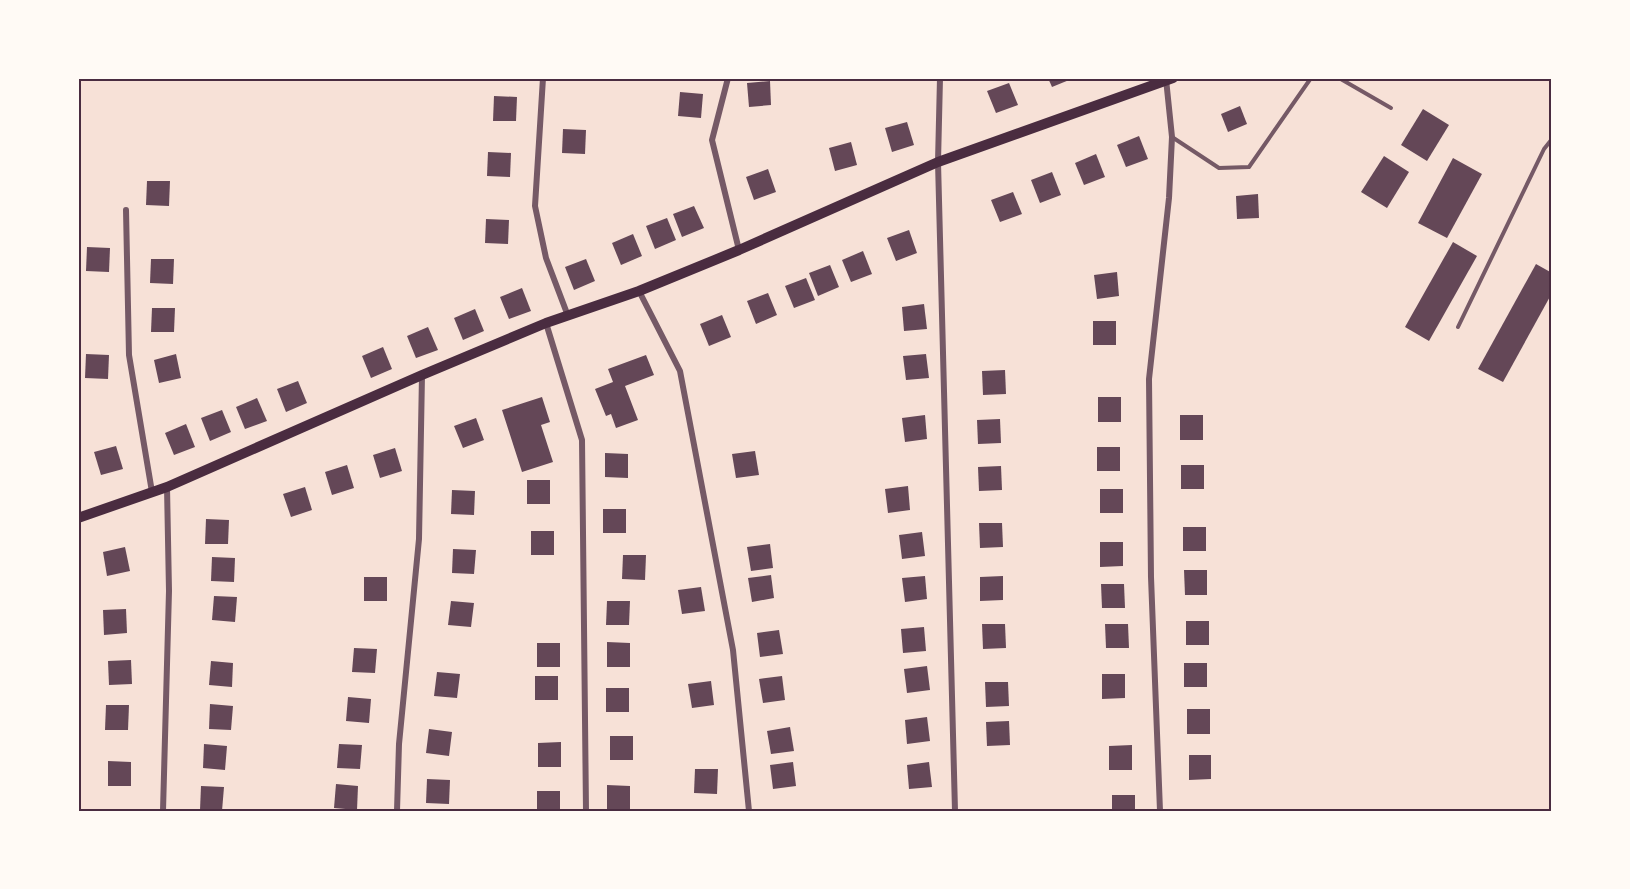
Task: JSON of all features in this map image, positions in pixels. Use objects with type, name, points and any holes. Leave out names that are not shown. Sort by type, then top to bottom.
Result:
[{"type":"main road","points":[[78,518],[167,487],[422,375],[546,323],[639,291],[739,250],[938,162],[1168,79]]},
{"type":"street","points":[[543,78],[535,206],[546,258],[568,316]]},
{"type":"street","points":[[728,78],[712,140],[739,250]]},
{"type":"street","points":[[940,78],[938,162],[955,811]]},
{"type":"street","points":[[1160,811],[1151,577],[1149,379],[1169,198],[1172,137],[1168,79]]},
{"type":"street","points":[[126,210],[129,355],[152,492]]},
{"type":"street","points":[[639,291],[680,371],[733,650],[749,811]]},
{"type":"street","points":[[546,323],[582,440],[586,811]]},
{"type":"street","points":[[397,811],[399,744],[419,539],[422,375]]},
{"type":"street","points":[[163,811],[169,591],[167,487]]},
{"type":"lane","points":[[1172,137],[1219,168],[1249,167],[1311,78]]},
{"type":"lane","points":[[1339,78],[1391,108]]},
{"type":"lane","points":[[1458,327],[1544,150],[1552,139]]},
{"type":"building","points":[[1048,78],[1074,78],[1052,87]]},
{"type":"building","points":[[770,81],[771,105],[749,107],[747,83]]},
{"type":"building","points":[[1009,83],[1018,105],[996,113],[987,91]]},
{"type":"building","points":[[680,92],[703,94],[701,118],[678,116]]},
{"type":"building","points":[[494,96],[517,97],[516,121],[493,121]]},
{"type":"building","points":[[1240,106],[1247,124],[1228,132],[1221,114]]},
{"type":"building","points":[[1423,109],[1449,125],[1427,161],[1401,145]]},
{"type":"building","points":[[907,122],[914,145],[892,152],[885,128]]},
{"type":"building","points":[[563,129],[586,130],[585,154],[562,153]]},
{"type":"building","points":[[1139,136],[1148,159],[1126,167],[1117,145]]},
{"type":"building","points":[[851,142],[857,165],[835,171],[829,148]]},
{"type":"building","points":[[488,152],[511,153],[510,177],[487,176]]},
{"type":"building","points":[[1096,154],[1105,177],[1084,185],[1075,163]]},
{"type":"building","points":[[1384,156],[1409,172],[1387,208],[1361,192]]},
{"type":"building","points":[[1453,158],[1482,174],[1447,238],[1418,223]]},
{"type":"building","points":[[768,169],[776,192],[754,200],[746,177]]},
{"type":"building","points":[[1052,172],[1061,195],[1040,203],[1031,180]]},
{"type":"building","points":[[147,181],[170,181],[169,206],[146,205]]},
{"type":"building","points":[[1013,192],[1022,214],[1000,222],[991,200]]},
{"type":"building","points":[[1258,194],[1259,218],[1237,219],[1236,196]]},
{"type":"building","points":[[694,206],[704,228],[682,237],[673,214]]},
{"type":"building","points":[[667,218],[676,240],[655,249],[646,226]]},
{"type":"building","points":[[486,219],[509,220],[508,244],[485,243]]},
{"type":"building","points":[[909,230],[917,253],[896,261],[887,238]]},
{"type":"building","points":[[633,234],[642,256],[621,265],[612,243]]},
{"type":"building","points":[[1453,242],[1477,256],[1429,341],[1405,327]]},
{"type":"building","points":[[87,247],[110,248],[109,272],[86,271]]},
{"type":"building","points":[[863,251],[872,274],[851,282],[842,260]]},
{"type":"building","points":[[151,259],[174,259],[173,284],[150,283]]},
{"type":"building","points":[[586,259],[595,281],[574,290],[565,267]]},
{"type":"building","points":[[1536,264],[1552,273],[1552,293],[1503,382],[1478,369]]},
{"type":"building","points":[[830,265],[839,287],[818,296],[809,273]]},
{"type":"building","points":[[1117,272],[1119,296],[1097,299],[1094,275]]},
{"type":"building","points":[[806,278],[815,300],[794,308],[785,286]]},
{"type":"building","points":[[522,288],[531,311],[509,319],[500,297]]},
{"type":"building","points":[[768,293],[777,315],[756,324],[747,301]]},
{"type":"building","points":[[924,304],[927,329],[904,331],[902,307]]},
{"type":"building","points":[[152,308],[175,308],[174,332],[151,332]]},
{"type":"building","points":[[475,309],[484,331],[463,340],[454,318]]},
{"type":"building","points":[[722,315],[731,337],[709,346],[700,324]]},
{"type":"building","points":[[1093,321],[1116,321],[1116,345],[1093,345]]},
{"type":"building","points":[[428,327],[438,350],[416,358],[407,336]]},
{"type":"building","points":[[383,347],[392,369],[371,378],[362,356]]},
{"type":"building","points":[[86,354],[109,355],[108,379],[85,378]]},
{"type":"building","points":[[176,354],[181,378],[159,383],[154,360]]},
{"type":"building","points":[[926,354],[929,378],[906,380],[903,356]]},
{"type":"building","points":[[646,355],[654,375],[625,386],[638,420],[616,428],[611,414],[606,416],[595,389],[613,382],[608,369]]},
{"type":"building","points":[[1005,370],[1006,394],[983,395],[982,371]]},
{"type":"building","points":[[298,381],[307,403],[286,412],[277,389]]},
{"type":"building","points":[[542,397],[550,422],[541,425],[553,462],[522,472],[502,410]]},
{"type":"building","points":[[1098,397],[1121,397],[1121,422],[1098,422]]},
{"type":"building","points":[[257,398],[267,421],[245,429],[236,407]]},
{"type":"building","points":[[222,410],[231,432],[210,441],[201,418]]},
{"type":"building","points":[[925,415],[927,439],[905,442],[902,418]]},
{"type":"building","points":[[1180,415],[1203,415],[1203,440],[1180,440]]},
{"type":"building","points":[[476,418],[484,440],[463,448],[454,426]]},
{"type":"building","points":[[1000,419],[1001,443],[978,444],[977,420]]},
{"type":"building","points":[[186,424],[195,447],[174,455],[165,433]]},
{"type":"building","points":[[116,446],[123,469],[101,475],[94,452]]},
{"type":"building","points":[[1097,447],[1120,447],[1120,471],[1097,471]]},
{"type":"building","points":[[395,448],[402,471],[380,478],[373,455]]},
{"type":"building","points":[[755,451],[759,475],[736,478],[732,454]]},
{"type":"building","points":[[605,453],[628,454],[628,478],[605,477]]},
{"type":"building","points":[[347,465],[354,488],[332,495],[325,472]]},
{"type":"building","points":[[1181,465],[1204,465],[1204,489],[1181,489]]},
{"type":"building","points":[[1001,466],[1002,490],[979,491],[978,467]]},
{"type":"building","points":[[527,480],[550,480],[550,504],[527,504]]},
{"type":"building","points":[[908,486],[910,510],[888,513],[885,489]]},
{"type":"building","points":[[305,487],[312,510],[291,517],[283,494]]},
{"type":"building","points":[[1100,489],[1123,489],[1123,513],[1100,513]]},
{"type":"building","points":[[452,490],[475,491],[474,515],[451,514]]},
{"type":"building","points":[[603,509],[626,509],[626,533],[603,533]]},
{"type":"building","points":[[206,519],[229,520],[228,544],[205,544]]},
{"type":"building","points":[[979,523],[1002,523],[1003,547],[980,548]]},
{"type":"building","points":[[1183,527],[1206,527],[1206,551],[1183,551]]},
{"type":"building","points":[[531,531],[554,531],[554,555],[531,555]]},
{"type":"building","points":[[922,532],[925,556],[902,559],[899,535]]},
{"type":"building","points":[[1100,542],[1123,542],[1123,566],[1100,567]]},
{"type":"building","points":[[770,544],[773,568],[751,571],[747,547]]},
{"type":"building","points":[[125,547],[130,571],[107,576],[103,552]]},
{"type":"building","points":[[453,549],[476,550],[474,574],[452,573]]},
{"type":"building","points":[[623,555],[646,555],[645,580],[622,579]]},
{"type":"building","points":[[212,557],[235,558],[234,582],[211,581]]},
{"type":"building","points":[[1184,570],[1207,570],[1207,595],[1185,595]]},
{"type":"building","points":[[771,575],[774,598],[752,602],[748,578]]},
{"type":"building","points":[[925,576],[927,599],[905,602],[902,578]]},
{"type":"building","points":[[1003,576],[1003,600],[980,601],[980,577]]},
{"type":"building","points":[[364,577],[387,577],[387,601],[364,601]]},
{"type":"building","points":[[1101,584],[1124,584],[1125,608],[1102,608]]},
{"type":"building","points":[[701,587],[705,611],[682,614],[678,590]]},
{"type":"building","points":[[214,596],[237,597],[235,622],[212,620]]},
{"type":"building","points":[[451,601],[474,603],[471,627],[448,625]]},
{"type":"building","points":[[607,601],[630,601],[629,625],[606,625]]},
{"type":"building","points":[[126,609],[127,633],[104,635],[103,610]]},
{"type":"building","points":[[1186,621],[1209,621],[1209,645],[1186,645]]},
{"type":"building","points":[[982,624],[1005,624],[1006,648],[983,649]]},
{"type":"building","points":[[1105,624],[1128,624],[1129,648],[1106,648]]},
{"type":"building","points":[[924,627],[926,651],[903,653],[901,629]]},
{"type":"building","points":[[779,630],[783,654],[760,657],[757,633]]},
{"type":"building","points":[[607,642],[630,643],[630,667],[607,667]]},
{"type":"building","points":[[537,643],[560,643],[560,667],[537,667]]},
{"type":"building","points":[[354,648],[377,649],[375,673],[352,672]]},
{"type":"building","points":[[131,660],[132,684],[109,685],[108,661]]},
{"type":"building","points":[[211,661],[233,663],[232,687],[209,685]]},
{"type":"building","points":[[1184,663],[1207,663],[1207,687],[1184,687]]},
{"type":"building","points":[[927,666],[930,690],[907,693],[904,669]]},
{"type":"building","points":[[437,672],[460,674],[457,698],[434,696]]},
{"type":"building","points":[[1102,674],[1125,674],[1125,698],[1102,699]]},
{"type":"building","points":[[535,676],[558,676],[558,700],[535,700]]},
{"type":"building","points":[[782,676],[785,700],[763,703],[759,679]]},
{"type":"building","points":[[711,681],[714,705],[692,708],[688,684]]},
{"type":"building","points":[[985,682],[1008,682],[1009,706],[986,707]]},
{"type":"building","points":[[606,688],[629,688],[629,712],[606,712]]},
{"type":"building","points":[[348,697],[371,699],[369,723],[346,721]]},
{"type":"building","points":[[210,704],[233,706],[231,730],[209,729]]},
{"type":"building","points":[[106,705],[129,705],[128,730],[105,730]]},
{"type":"building","points":[[1187,709],[1210,709],[1210,734],[1187,734]]},
{"type":"building","points":[[927,717],[930,741],[907,744],[905,720]]},
{"type":"building","points":[[1009,721],[1010,745],[987,746],[986,722]]},
{"type":"building","points":[[790,727],[794,751],[771,754],[767,731]]},
{"type":"building","points":[[429,729],[452,732],[449,756],[426,753]]},
{"type":"building","points":[[610,736],[633,736],[633,760],[610,760]]},
{"type":"building","points":[[561,742],[561,767],[538,767],[538,743]]},
{"type":"building","points":[[204,744],[227,746],[225,770],[203,768]]},
{"type":"building","points":[[339,744],[362,745],[360,769],[337,768]]},
{"type":"building","points":[[1132,745],[1132,770],[1109,770],[1109,746]]},
{"type":"building","points":[[1189,755],[1211,755],[1211,779],[1189,780]]},
{"type":"building","points":[[108,761],[131,762],[131,786],[108,786]]},
{"type":"building","points":[[793,762],[796,786],[773,789],[770,765]]},
{"type":"building","points":[[929,762],[932,787],[909,789],[907,765]]},
{"type":"building","points":[[695,769],[718,769],[717,794],[694,793]]},
{"type":"building","points":[[427,779],[450,780],[449,804],[426,803]]},
{"type":"building","points":[[336,784],[358,786],[357,810],[334,808]]},
{"type":"building","points":[[607,785],[630,786],[630,810],[607,810]]},
{"type":"building","points":[[201,786],[224,787],[222,811],[200,810]]},
{"type":"building","points":[[537,791],[560,791],[560,811],[537,811]]},
{"type":"building","points":[[1112,795],[1135,795],[1135,811],[1112,811]]}]
